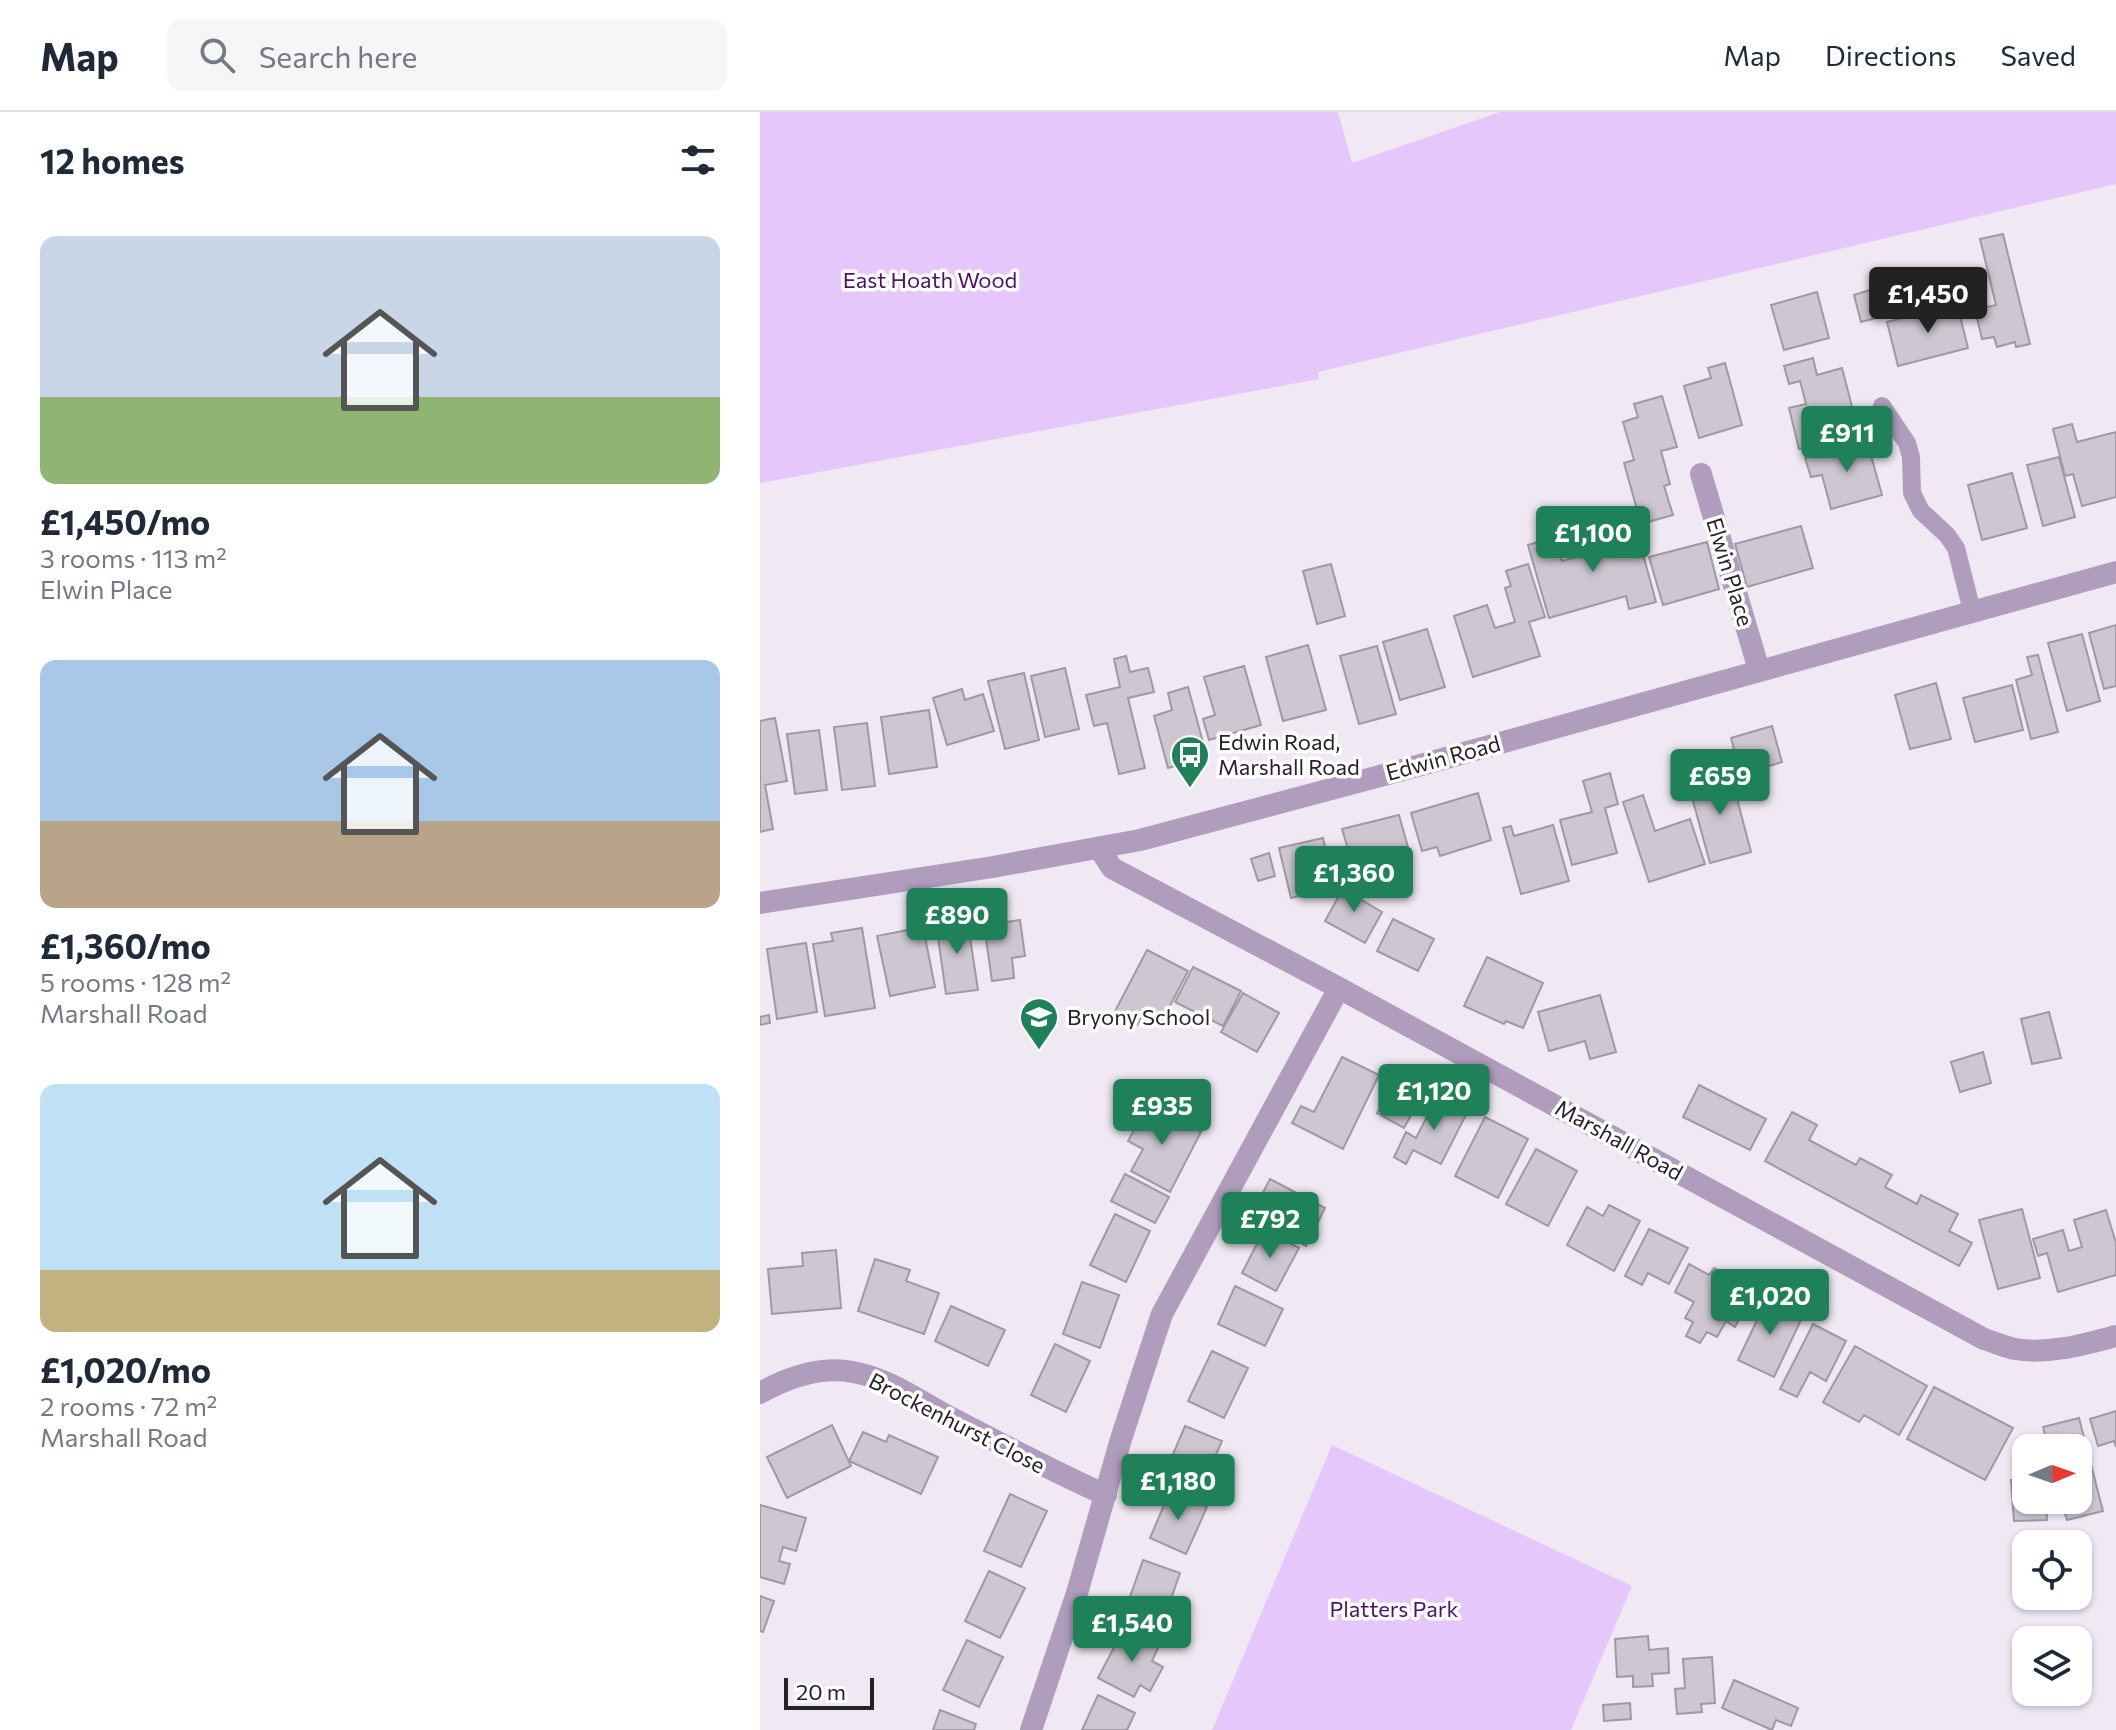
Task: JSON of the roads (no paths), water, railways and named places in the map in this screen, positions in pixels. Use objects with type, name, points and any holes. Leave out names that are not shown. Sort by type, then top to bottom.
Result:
[{"type":"street","name":"Elwin Place","points":[[1701,474],[1759,670]]},
{"type":"street","name":"Edwin Road","points":[[760,903],[1099,848],[1223,818],[2116,572]]},
{"type":"street","name":"Marshall Road","points":[[1099,848],[1112,868],[1984,1339],[2014,1349],[2036,1350],[2116,1336]]},
{"type":"street","points":[[1031,1730],[1077,1593],[1140,1374],[1162,1314],[1339,988]]},
{"type":"street","name":"Brockenhurst Close","points":[[760,1393],[805,1374],[854,1372],[907,1395],[1106,1495]]},
{"type":"lane","points":[[1882,406],[1907,443],[1911,457],[1912,493],[1921,511],[1956,548],[1972,611]]},
{"type":"place","name":"Edwin Road, Marshall Road","points":[[1190,789]]},
{"type":"place","name":"Bryony School","points":[[1039,1051]]},
{"type":"park label","name":"East Hoath Wood","points":[[930,280]]},
{"type":"park label","name":"Platters Park","points":[[1394,1609]]}]
